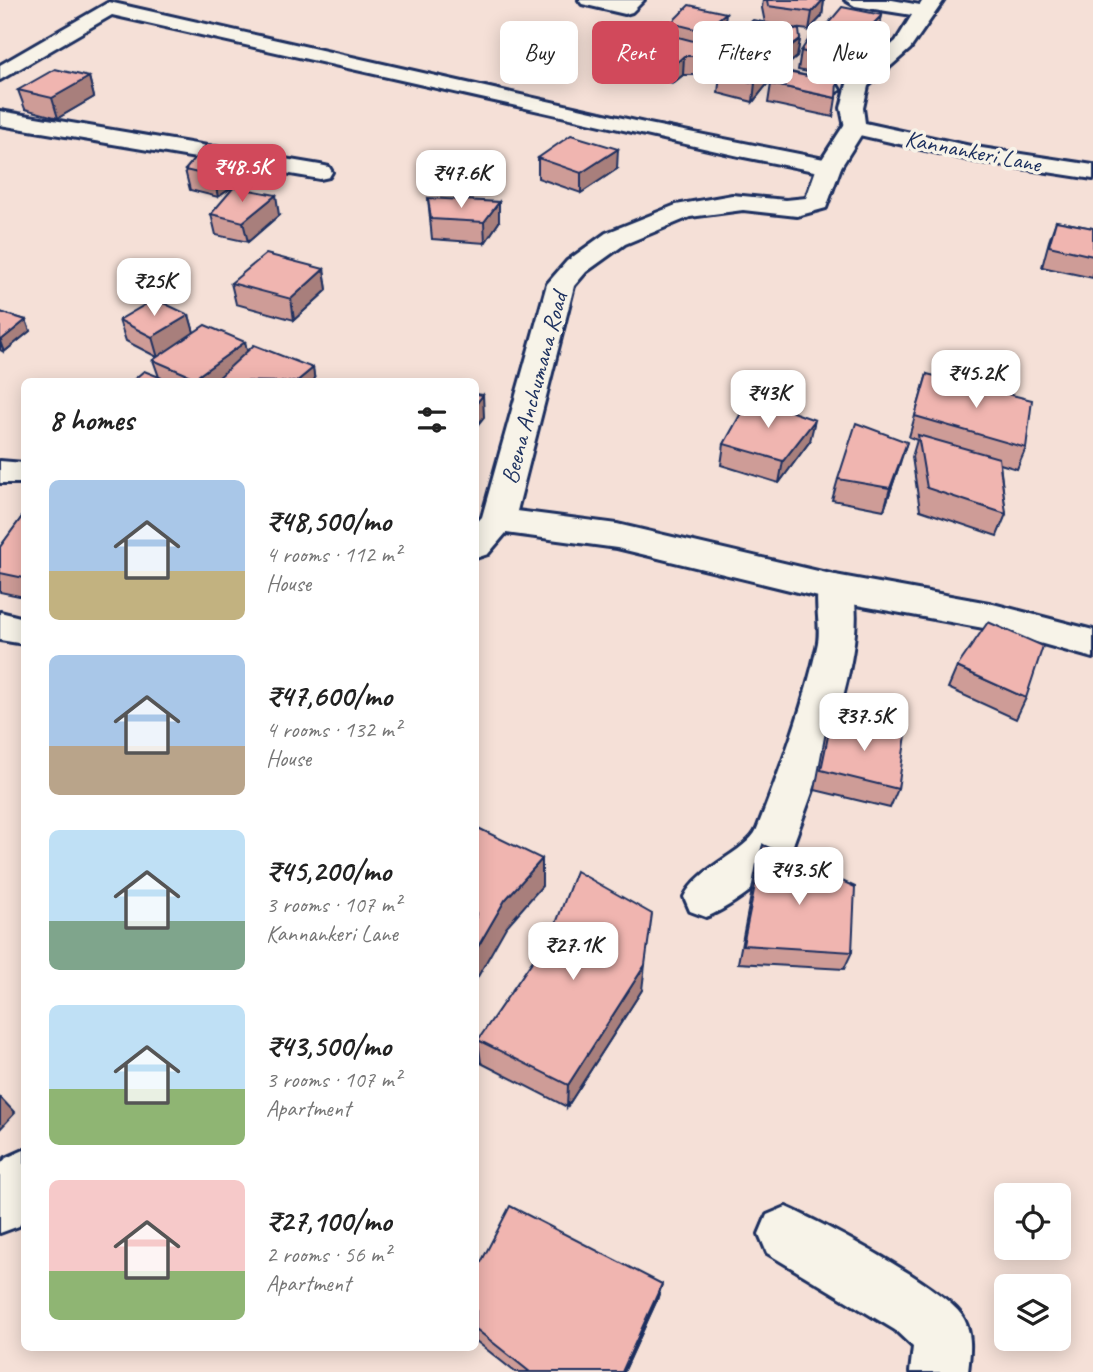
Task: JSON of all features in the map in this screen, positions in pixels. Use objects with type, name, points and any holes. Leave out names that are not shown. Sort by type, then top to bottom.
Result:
[{"type":"street","points":[[589,0],[625,8],[634,0]]},
{"type":"street","points":[[679,54],[854,96],[856,88],[869,70],[901,47],[929,6],[855,0]]},
{"type":"street","points":[[0,74],[116,4],[650,132],[829,167]]},
{"type":"street","name":"Beena Anchumana Road","points":[[479,542],[498,520],[561,284],[573,267],[624,233],[699,210],[733,202],[804,209],[817,203],[829,167],[853,128],[851,100],[854,96]]},
{"type":"street","points":[[0,114],[320,172]]},
{"type":"street","name":"Kannankeri Lane","points":[[853,128],[975,154],[1093,172]]},
{"type":"street","points":[[0,472],[21,473]]},
{"type":"street","points":[[498,520],[617,536],[835,588],[989,616],[1093,644]]},
{"type":"street","points":[[706,897],[772,845],[808,745],[838,644],[835,588]]},
{"type":"street","points":[[0,626],[21,630]]},
{"type":"street","points":[[0,1207],[21,1180]]},
{"type":"street","points":[[786,1234],[915,1310],[943,1336],[939,1372]]},
{"type":"building","points":[[767,0],[823,0],[812,12],[768,6]]},
{"type":"building","points":[[689,5],[726,13],[716,21],[693,21],[693,28],[679,25],[679,21],[673,21]]},
{"type":"building","points":[[842,7],[882,15],[876,21],[830,21]]},
{"type":"building","points":[[793,29],[799,30],[800,39],[793,44]]},
{"type":"building","points":[[679,37],[693,41],[693,56],[684,56],[679,60]]},
{"type":"building","points":[[807,42],[807,52],[801,51]]},
{"type":"building","points":[[55,69],[89,77],[52,98],[18,90]]},
{"type":"building","points":[[793,73],[807,76],[807,84],[837,84],[836,98],[771,84],[793,84]]},
{"type":"building","points":[[571,135],[618,149],[581,173],[538,158]]},
{"type":"building","points":[[207,144],[253,151],[214,177],[185,170]]},
{"type":"building","points":[[234,187],[276,195],[243,222],[211,214]]},
{"type":"building","points":[[428,198],[499,202],[484,222],[431,219]]},
{"type":"building","points":[[1056,221],[1093,228],[1093,256],[1049,246]]},
{"type":"building","points":[[266,254],[324,269],[291,299],[231,283]]},
{"type":"building","points":[[155,299],[189,315],[152,337],[119,320]]},
{"type":"building","points":[[0,312],[26,320],[0,341]]},
{"type":"building","points":[[205,325],[245,342],[195,378],[153,360]]},
{"type":"building","points":[[254,345],[313,368],[301,378],[218,378]]},
{"type":"building","points":[[144,371],[162,378],[136,378]]},
{"type":"building","points":[[927,374],[1032,400],[1026,448],[915,416]]},
{"type":"building","points":[[750,397],[815,420],[783,461],[724,444]]},
{"type":"building","points":[[856,423],[907,442],[890,488],[838,479]]},
{"type":"building","points":[[918,435],[999,458],[1006,514],[927,488]]},
{"type":"building","points":[[21,518],[21,577],[0,573],[0,547]]},
{"type":"building","points":[[988,622],[1043,646],[1026,698],[957,667]]},
{"type":"building","points":[[832,717],[906,735],[898,789],[821,770]]},
{"type":"building","points":[[479,828],[542,859],[505,900],[479,945]]},
{"type":"building","points":[[763,845],[855,887],[852,952],[743,945]]},
{"type":"building","points":[[576,871],[652,914],[645,965],[568,1085],[479,1040],[553,931]]},
{"type":"building","points":[[510,1206],[662,1284],[622,1372],[530,1372],[479,1331],[479,1266]]}]
